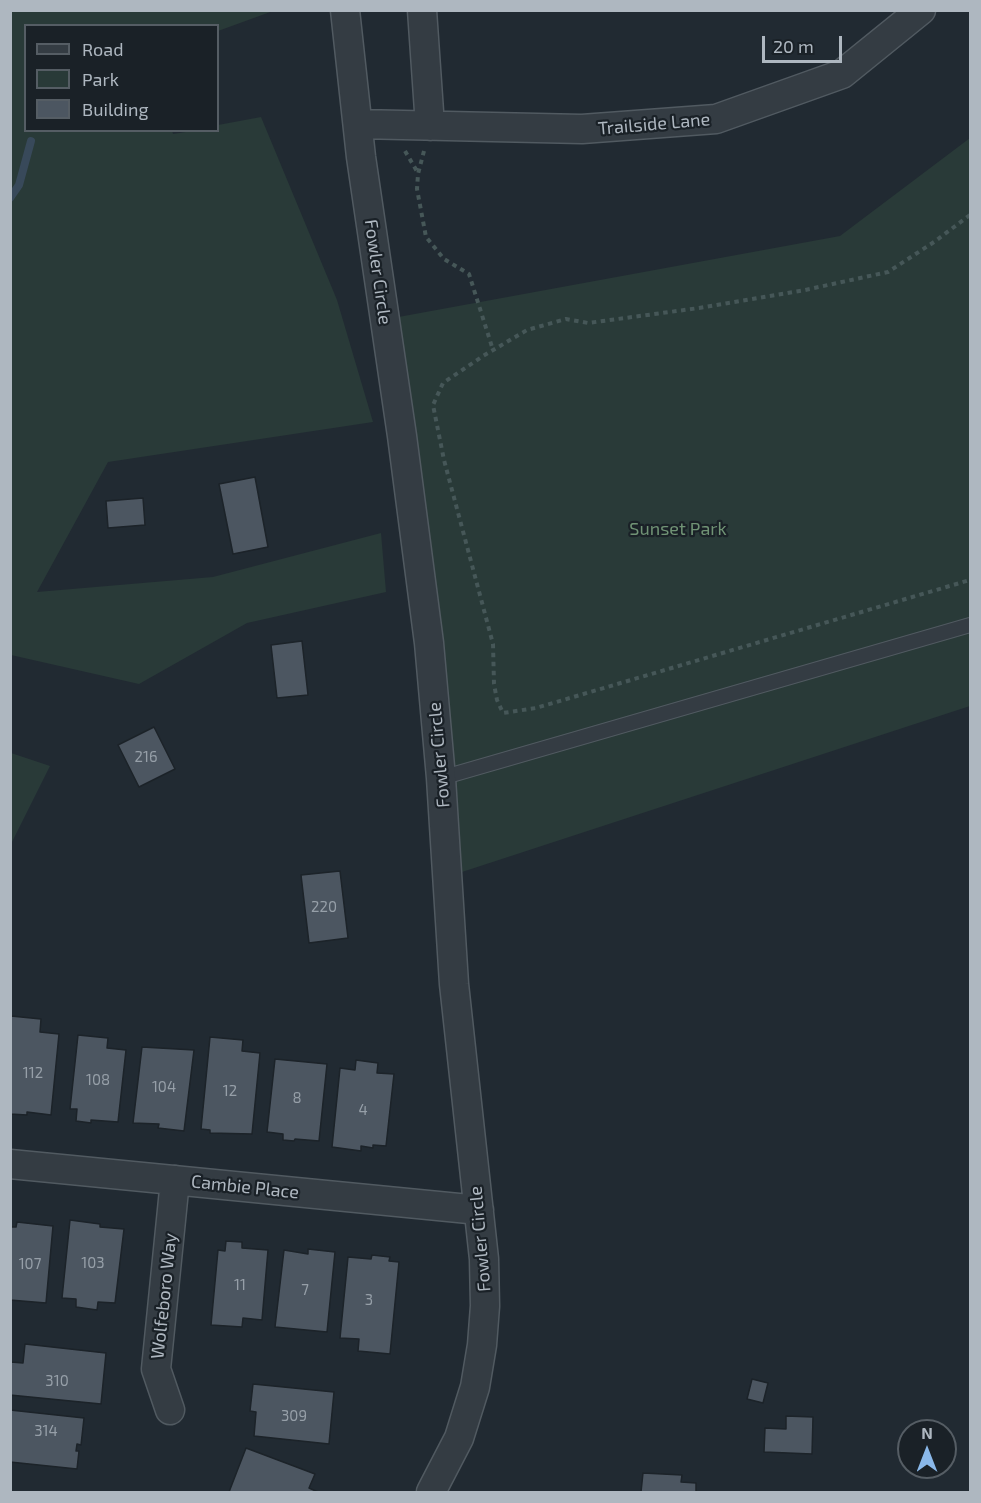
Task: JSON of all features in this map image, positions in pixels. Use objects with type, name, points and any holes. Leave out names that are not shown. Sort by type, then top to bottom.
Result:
[{"type":"street","name":"Fowler Circle","points":[[345,10],[358,124],[429,643],[441,778],[454,984],[484,1259],[485,1306],[475,1387],[459,1438],[431,1492]]},
{"type":"street","points":[[422,10],[430,126]]},
{"type":"street","name":"Trailside Lane","points":[[358,124],[582,129],[716,119],[842,74],[921,10]]},
{"type":"street","name":"Cambie Place","points":[[10,1164],[479,1210]]},
{"type":"street","name":"Wolfeboro Way","points":[[170,1410],[156,1369],[175,1180]]},
{"type":"lane","points":[[441,778],[970,625]]},
{"type":"path","points":[[430,126],[418,174],[417,189],[426,237],[444,259],[469,274],[493,350]]},
{"type":"path","points":[[970,215],[888,272],[805,290],[699,308],[588,323],[566,319],[527,330],[443,383],[433,405],[444,460],[493,644],[494,684],[497,700],[503,713],[536,708],[970,580]]},
{"type":"green space","points":[[11,10],[273,11],[219,31],[219,24],[24,24],[24,132],[172,132],[173,134],[219,132],[219,125],[261,117],[337,300],[373,422],[108,462],[37,592],[213,577],[381,533],[386,592],[247,623],[139,684],[11,655]]},
{"type":"green space","name":"Sunset Park","points":[[970,138],[970,706],[462,872],[441,778],[393,318],[840,236]]},
{"type":"green space","points":[[10,753],[50,766],[11,844]]},
{"type":"building","points":[[255,477],[268,547],[233,554],[219,484]]},
{"type":"building","points":[[143,498],[145,525],[108,528],[106,501]]},
{"type":"building","points":[[302,641],[308,695],[277,698],[271,645]]},
{"type":"building","points":[[154,727],[175,769],[139,787],[118,745]]},
{"type":"building","points":[[340,871],[348,938],[309,943],[301,875]]},
{"type":"building","points":[[11,1016],[41,1019],[40,1032],[59,1034],[51,1115],[27,1112],[27,1115],[10,1114]]},
{"type":"building","points":[[78,1035],[108,1038],[107,1048],[126,1050],[118,1122],[76,1121],[77,1109],[70,1109]]},
{"type":"building","points":[[210,1037],[243,1040],[242,1051],[260,1053],[252,1134],[210,1133],[210,1130],[201,1129]]},
{"type":"building","points":[[142,1047],[194,1050],[184,1131],[158,1128],[159,1124],[133,1123]]},
{"type":"building","points":[[275,1059],[327,1064],[319,1141],[283,1140],[283,1134],[267,1132]]},
{"type":"building","points":[[356,1060],[378,1063],[377,1073],[394,1074],[386,1146],[373,1145],[373,1148],[361,1146],[361,1151],[332,1147],[340,1068],[355,1070]]},
{"type":"building","points":[[70,1220],[100,1224],[100,1227],[124,1229],[115,1303],[98,1302],[97,1310],[76,1307],[76,1299],[62,1298]]},
{"type":"building","points":[[17,1222],[53,1226],[46,1303],[10,1300],[10,1227],[16,1227]]},
{"type":"building","points":[[226,1241],[242,1242],[242,1248],[268,1250],[262,1320],[243,1318],[242,1327],[211,1325],[218,1250],[225,1251]]},
{"type":"building","points":[[308,1249],[335,1252],[327,1332],[275,1327],[284,1250],[308,1254]]},
{"type":"building","points":[[372,1255],[390,1257],[389,1261],[399,1262],[390,1354],[358,1351],[359,1339],[340,1338],[348,1257],[371,1259]]},
{"type":"building","points":[[25,1344],[106,1353],[101,1404],[10,1395],[11,1362],[23,1363]]},
{"type":"building","points":[[752,1379],[768,1383],[763,1403],[747,1399]]},
{"type":"building","points":[[253,1384],[334,1392],[329,1444],[254,1436],[256,1412],[250,1411]]},
{"type":"building","points":[[10,1410],[84,1418],[81,1445],[77,1444],[76,1451],[79,1451],[77,1469],[10,1462]]},
{"type":"building","points":[[786,1416],[813,1417],[812,1454],[764,1452],[765,1428],[786,1429]]},
{"type":"building","points":[[246,1448],[315,1474],[309,1488],[318,1492],[229,1492]]},
{"type":"building","points":[[643,1473],[682,1475],[681,1482],[696,1483],[696,1492],[641,1492]]},
{"type":"waterway","points":[[10,198],[19,185],[31,141]]}]
